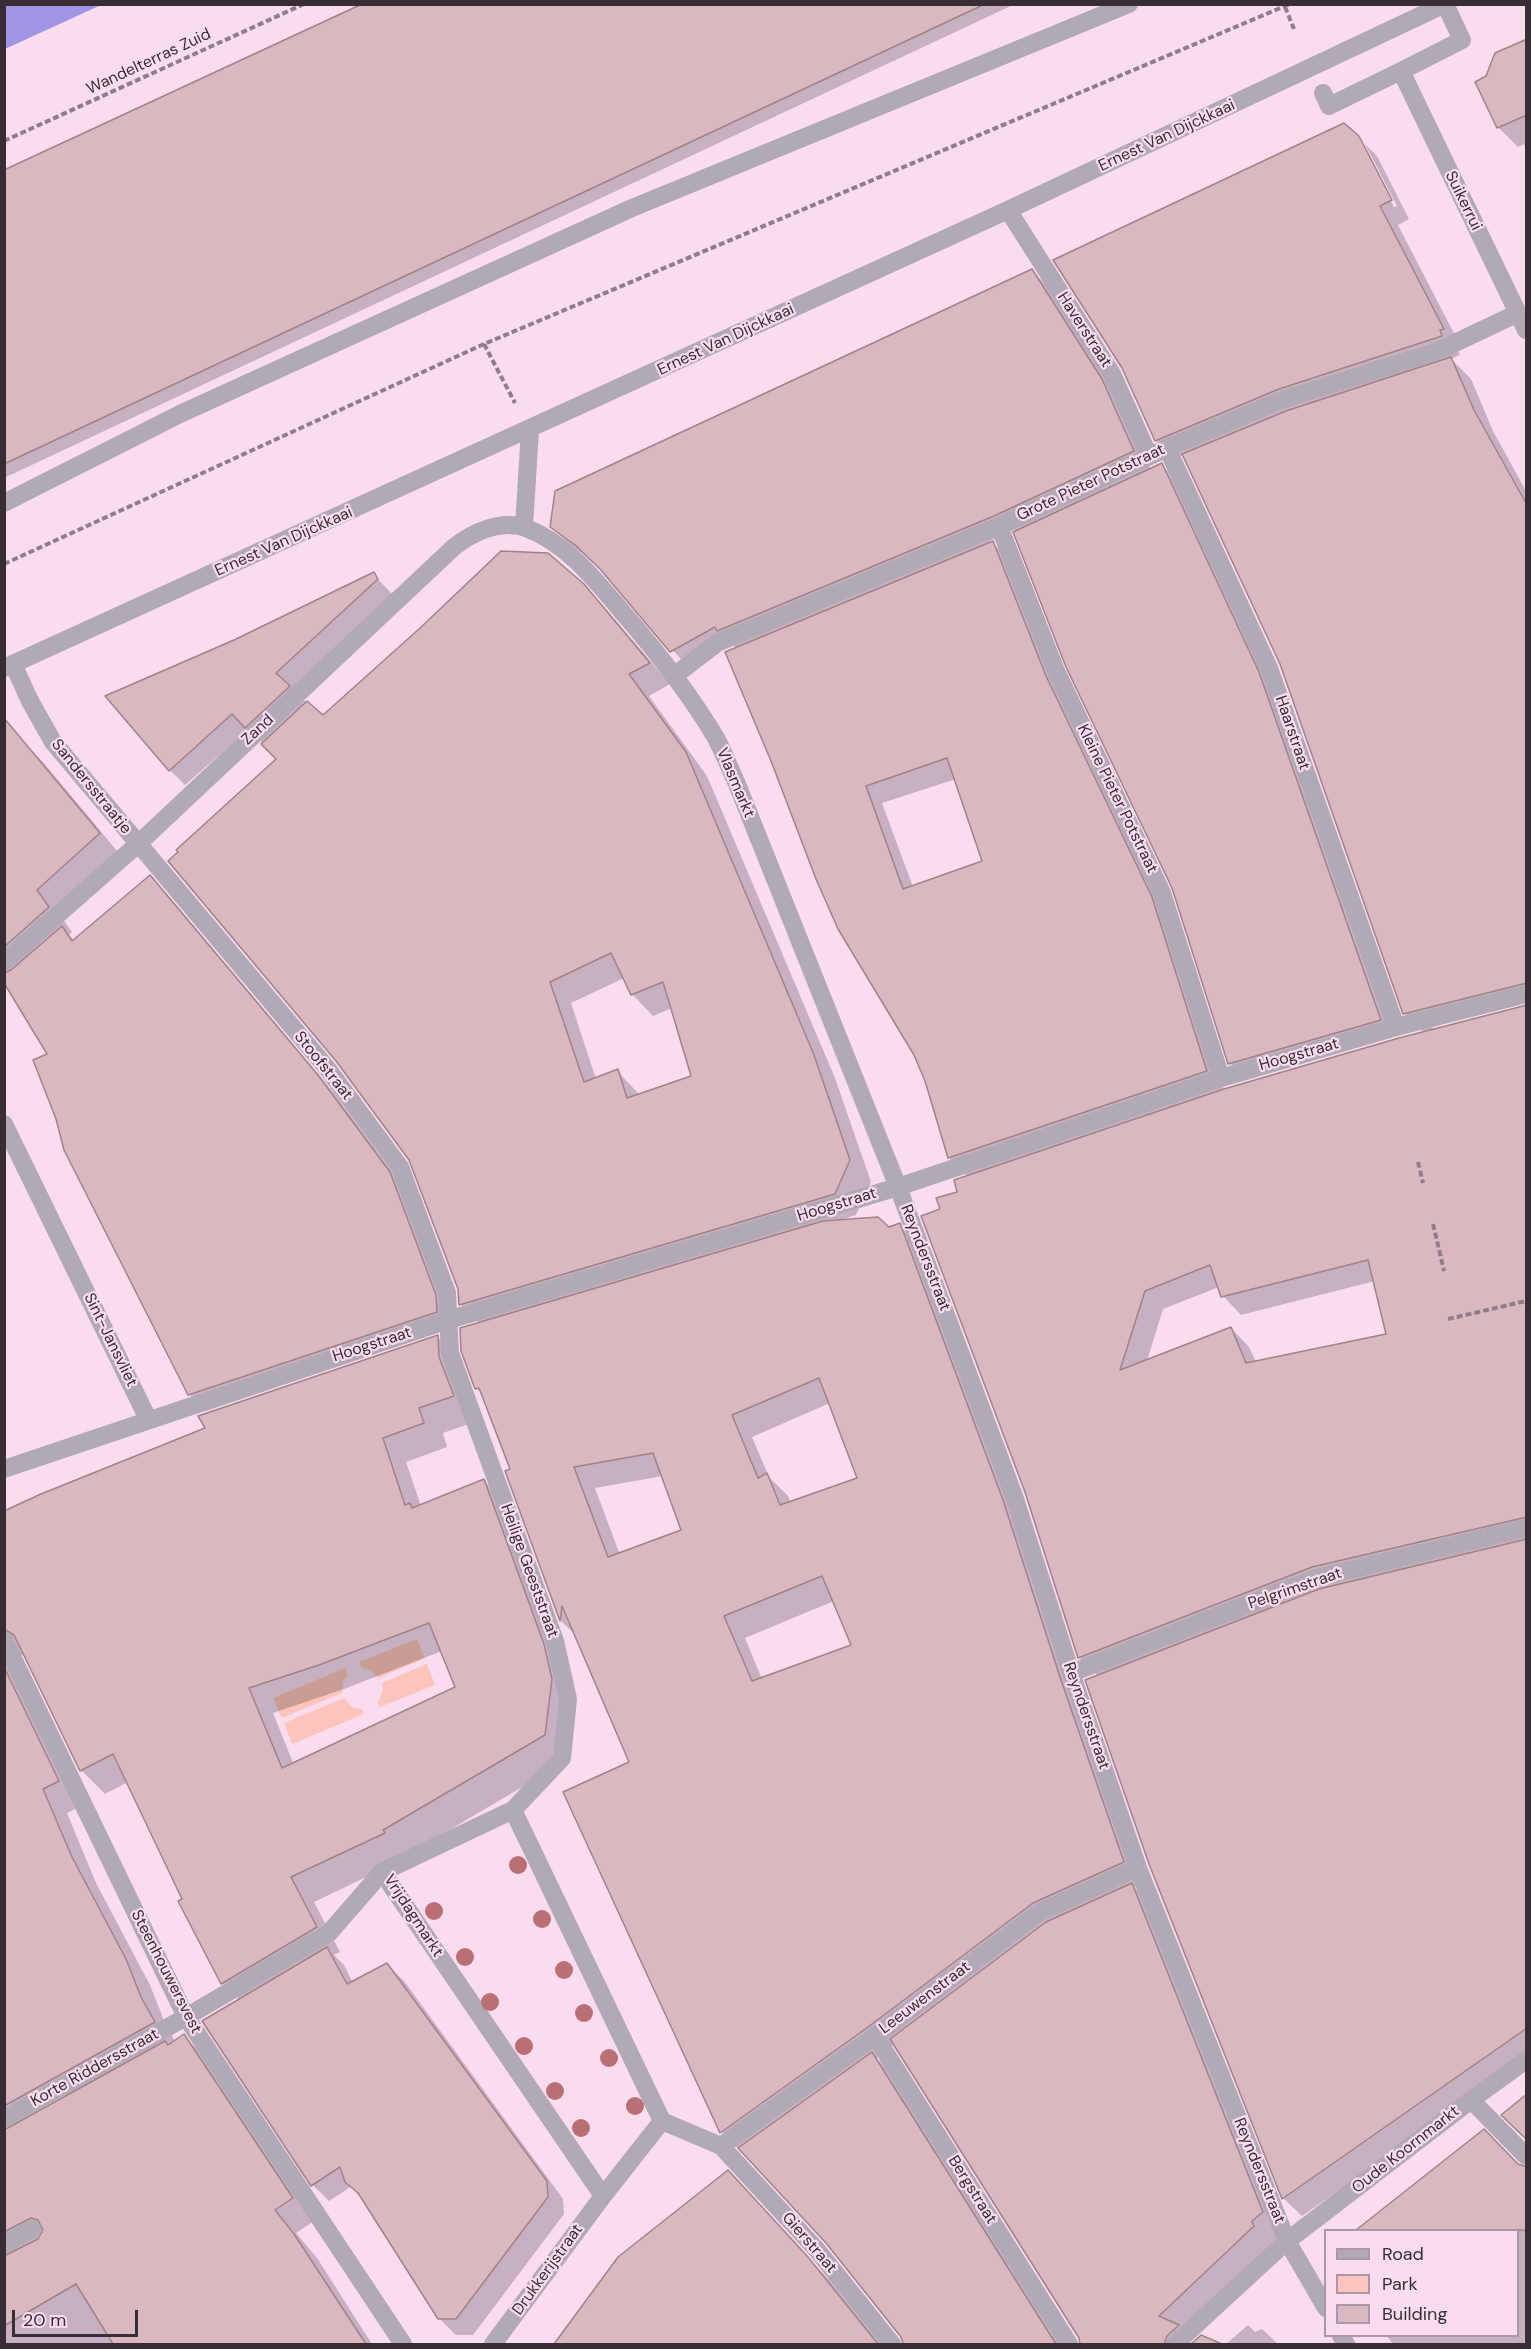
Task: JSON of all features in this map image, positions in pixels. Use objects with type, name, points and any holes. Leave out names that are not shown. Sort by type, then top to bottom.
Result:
[{"type":"street","points":[[4,503],[180,414],[632,208],[1129,4]]},
{"type":"street","points":[[1323,93],[1329,106],[1462,40],[1445,4]]},
{"type":"street","name":"Ernest Van Dijckkaai","points":[[9,666],[1008,210],[1445,4]]},
{"type":"street","name":"Suikerrui","points":[[1401,71],[1527,330]]},
{"type":"street","name":"Haverstraat","points":[[1008,210],[1112,374],[1149,456]]},
{"type":"street","name":"Grote Pieter Potstraat","points":[[674,676],[717,643],[999,526],[1167,448],[1282,400],[1438,351],[1518,313]]},
{"type":"street","points":[[524,527],[530,430]]},
{"type":"street","name":"Haarstraat","points":[[1167,448],[1269,668],[1396,1027]]},
{"type":"street","name":"Zand","points":[[4,962],[138,844],[454,547],[468,536],[481,530],[502,526],[524,527]]},
{"type":"street","name":"Kleine Pieter Potstraat","points":[[999,526],[1056,672],[1162,893],[1221,1078]]},
{"type":"street","name":"Vlasmarkt","points":[[524,527],[567,553],[596,580],[674,676],[717,740],[737,784],[898,1187]]},
{"type":"street","name":"Sandersstraatje","points":[[9,666],[53,742],[138,844]]},
{"type":"street","name":"Stoofstraat","points":[[138,844],[327,1068],[400,1167],[447,1293],[448,1320]]},
{"type":"street","name":"Hoogstraat","points":[[148,1419],[448,1320],[898,1187],[1221,1078],[1396,1027],[1527,994]]},
{"type":"street","name":"Sint-Jansvliet","points":[[4,1124],[148,1419]]},
{"type":"street","name":"Reyndersstraat","points":[[898,1187],[1014,1496],[1071,1673],[1138,1868],[1287,2241],[1324,2305]]},
{"type":"street","name":"Heilige Geeststraat","points":[[448,1320],[450,1353],[555,1641],[568,1699],[562,1758],[513,1810]]},
{"type":"street","points":[[4,1468],[148,1419]]},
{"type":"street","name":"Pelgrimstraat","points":[[1071,1673],[1316,1578],[1527,1528]]},
{"type":"street","name":"Steenhouwersvest","points":[[4,1640],[186,2017],[403,2344]]},
{"type":"street","points":[[513,1810],[663,2121],[722,2146]]},
{"type":"street","name":"Vrijdagmarkt","points":[[513,1810],[382,1872],[603,2196]]},
{"type":"street","name":"Leeuwenstraat","points":[[722,2146],[875,2036],[1040,1912],[1138,1868]]},
{"type":"street","name":"Korte Riddersstraat","points":[[4,2119],[186,2017],[329,1933],[382,1872]]},
{"type":"street","name":"Bergstraat","points":[[875,2036],[1069,2344]]},
{"type":"street","name":"Oude Koornmarkt","points":[[1175,2344],[1287,2241],[1527,2060]]},
{"type":"street","points":[[1472,2100],[1527,2156]]},
{"type":"street","points":[[603,2196],[663,2121]]},
{"type":"street","name":"Gierstraat","points":[[722,2146],[817,2250],[892,2344]]},
{"type":"street","name":"Drukkerijstraat","points":[[493,2344],[603,2196]]},
{"type":"street","points":[[4,2245],[33,2229]]},
{"type":"path","name":"Wandelterras Zuid","points":[[4,141],[304,4]]},
{"type":"path","points":[[4,564],[484,344],[1287,6],[1294,29]]},
{"type":"path","points":[[484,344],[530,430]]},
{"type":"path","points":[[1418,1162],[1423,1183]]},
{"type":"path","points":[[1433,1224],[1444,1271]]},
{"type":"path","points":[[1448,1319],[1527,1301]]},
{"type":"green space","points":[[417,1639],[425,1658],[379,1678],[370,1670],[362,1668],[359,1662]]},
{"type":"green space","points":[[427,1664],[435,1685],[380,1707],[378,1702],[383,1690],[382,1683]]},
{"type":"green space","points":[[345,1668],[348,1675],[343,1681],[342,1693],[282,1718],[273,1698]]},
{"type":"green space","points":[[344,1698],[353,1708],[362,1709],[364,1714],[292,1744],[284,1723]]},
{"type":"shaded area","points":[[5,4],[101,4],[101,5],[5,49]]},
{"type":"building","points":[[362,4],[985,4],[4,464],[4,170]]},
{"type":"building","points":[[1527,39],[1527,115],[1497,128],[1475,82],[1486,76],[1495,53]]},
{"type":"building","points":[[1344,123],[1359,136],[1392,200],[1380,206],[1444,329],[1440,330],[1442,336],[1279,389],[1155,441],[1122,368],[1053,260]]},
{"type":"building","points":[[1032,269],[1102,379],[1134,451],[994,516],[717,631],[715,627],[670,652],[600,569],[575,545],[550,527],[555,491]]},
{"type":"building","points":[[1451,357],[1474,410],[1527,505],[1527,983],[1403,1014],[1280,664],[1182,454],[1286,411]]},
{"type":"building","points":[[1162,463],[1259,672],[1381,1020],[1228,1064],[1172,888],[1066,667],[1013,532]]},
{"type":"building","points":[[993,541],[1046,676],[1152,897],[1207,1071],[948,1158],[925,1081],[914,1055],[838,929],[725,652]],"holes":[[[947,758],[982,861],[903,889],[866,786]]]},
{"type":"building","points":[[501,551],[548,553],[584,584],[650,663],[629,674],[686,752],[814,1055],[850,1160],[835,1194],[459,1305],[458,1289],[409,1160],[336,1061],[168,861],[178,852],[176,850],[276,759],[261,744],[307,701],[323,715],[419,629]],"holes":[[[611,953],[631,995],[663,982],[691,1076],[627,1098],[618,1069],[584,1082],[550,982]]]},
{"type":"building","points":[[374,572],[378,579],[276,673],[290,686],[245,728],[232,714],[169,771],[105,696],[234,640]]},
{"type":"building","points":[[4,718],[100,833],[37,890],[49,907],[4,947]]},
{"type":"building","points":[[150,875],[318,1075],[390,1172],[436,1295],[437,1312],[188,1395],[64,1150],[56,1119],[33,1060],[47,1054],[4,983],[4,973],[11,970],[62,926],[72,941]]},
{"type":"building","points":[[1527,1005],[1527,1517],[1312,1567],[1078,1658],[1025,1492],[921,1216],[940,1209],[936,1198],[957,1192],[954,1180],[1224,1089],[1399,1038]],"holes":[[[1368,1260],[1386,1334],[1246,1363],[1231,1327],[1120,1370],[1145,1291],[1210,1265],[1221,1297]]]},
{"type":"building","points":[[878,1217],[889,1227],[900,1223],[1003,1500],[1060,1677],[1124,1862],[1033,1903],[868,2027],[720,2133],[563,1792],[629,1762],[562,1606],[560,1621],[505,1471],[510,1469],[479,1388],[475,1389],[461,1351],[460,1328],[823,1221]],"holes":[[[819,1378],[857,1478],[780,1505],[767,1473],[758,1478],[732,1415]],[[653,1453],[681,1530],[608,1557],[574,1467]],[[822,1576],[851,1645],[752,1681],[724,1616]]]},
{"type":"building","points":[[438,1335],[439,1357],[454,1396],[419,1408],[424,1423],[383,1438],[405,1505],[410,1503],[412,1508],[484,1479],[544,1644],[552,1679],[545,1735],[383,1830],[385,1833],[291,1877],[317,1927],[221,1984],[178,1901],[182,1899],[113,1754],[80,1771],[14,1635],[4,1629],[4,1511],[205,1428],[198,1416]],"holes":[[[429,1623],[455,1687],[282,1768],[249,1688],[319,1665]]]},
{"type":"building","points":[[1527,1539],[1527,2028],[1282,2199],[1149,1864],[1085,1680],[1319,1589]]},
{"type":"building","points":[[4,1667],[59,1781],[43,1789],[72,1857],[126,1959],[141,1997],[155,2022],[4,2106]]},
{"type":"building","points":[[1132,1883],[1263,2212],[1252,2221],[1254,2226],[1159,2316],[1179,2325],[1167,2336],[1164,2344],[1080,2344],[1079,2338],[890,2039],[1046,1922]]},
{"type":"building","points":[[327,1947],[347,1984],[387,1963],[547,2181],[548,2197],[456,2319],[438,2319],[358,2193],[345,2182],[340,2167],[311,2186],[202,2021]]},
{"type":"building","points":[[184,2034],[293,2198],[275,2210],[294,2234],[366,2344],[113,2344],[76,2284],[4,2326],[4,2256],[38,2239],[43,2230],[38,2220],[31,2218],[4,2232],[4,2130],[165,2041],[168,2045]]},
{"type":"building","points":[[872,2052],[1056,2344],[903,2344],[901,2337],[826,2243],[738,2148]]},
{"type":"building","points":[[1527,2094],[1527,2140],[1501,2115]]},
{"type":"building","points":[[1484,2129],[1518,2164],[1527,2167],[1527,2230],[1357,2229]]},
{"type":"building","points":[[728,2170],[808,2257],[878,2344],[554,2344],[618,2257]]},
{"type":"building","points":[[1201,2335],[1222,2344],[1191,2344]]}]
